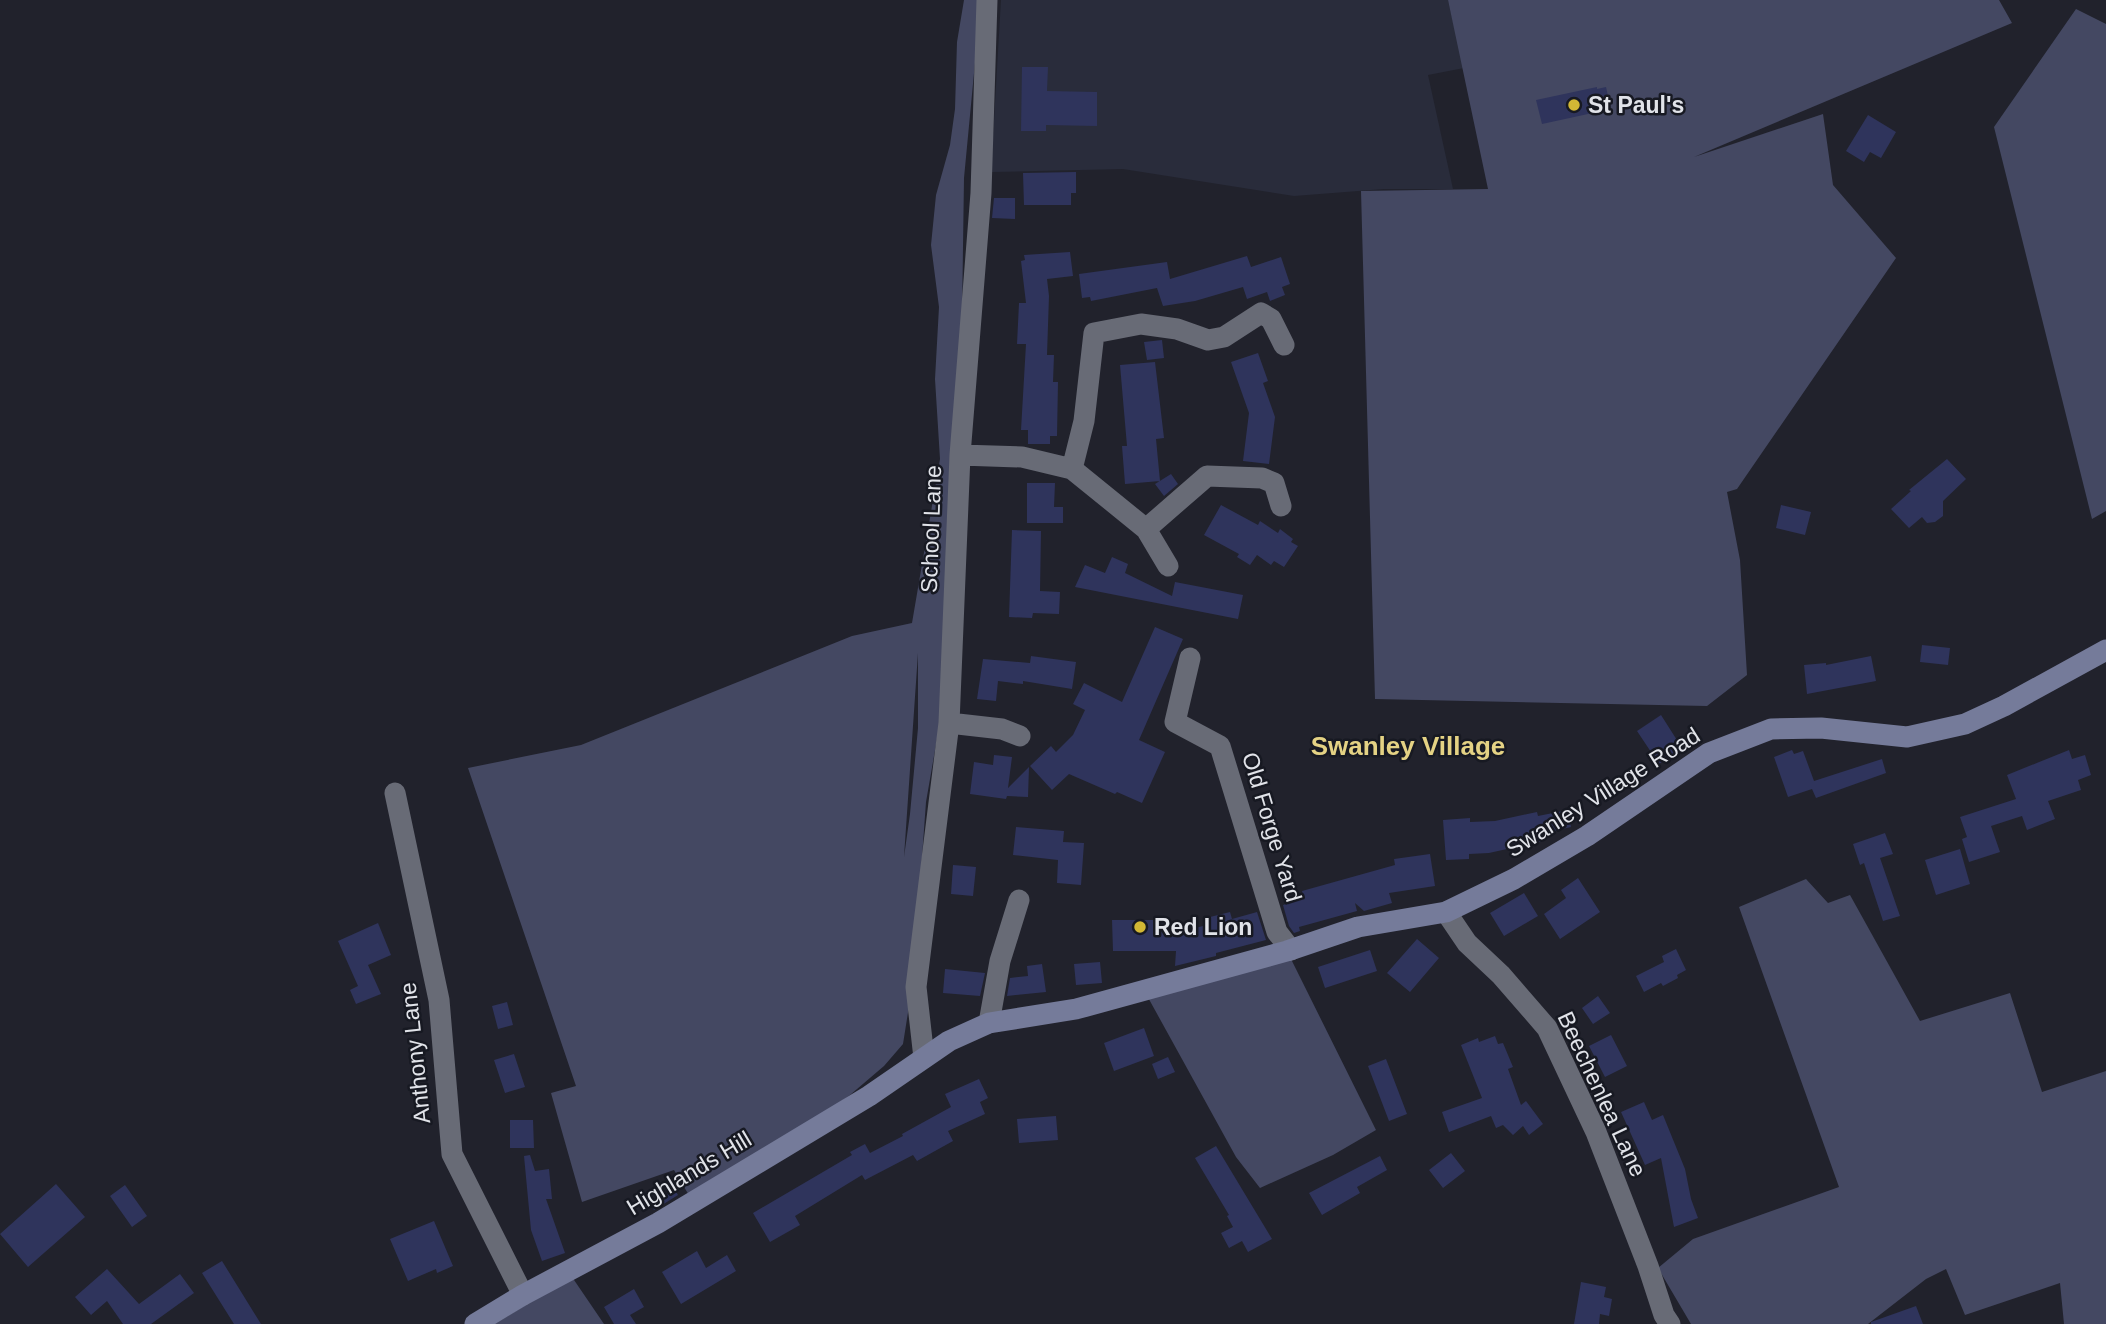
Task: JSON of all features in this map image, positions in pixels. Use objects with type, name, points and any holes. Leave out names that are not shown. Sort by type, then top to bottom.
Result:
[{"type":"street","name":"School Lane","points":[[924,1058],[916,987],[949,723],[960,455],[981,193],[987,0]]},
{"type":"street","points":[[1072,469],[1084,421],[1094,333],[1141,324],[1177,330],[1208,340],[1224,337],[1261,313],[1271,319],[1284,345]]},
{"type":"street","points":[[960,455],[1021,457],[1072,469],[1146,529],[1168,566]]},
{"type":"street","points":[[1146,529],[1208,476],[1262,478],[1274,483],[1281,506]]},
{"type":"street","name":"Swanley Village Road","points":[[924,1058],[949,1041],[989,1023],[1076,1009],[1291,950],[1359,928],[1446,912],[1514,878],[1587,836],[1709,753],[1771,729],[1821,728],[1907,737],[1965,724],[2004,706],[2106,650]]},
{"type":"street","name":"Old Forge Yard","points":[[1189,658],[1175,722],[1220,746],[1278,932],[1291,950]]},
{"type":"street","points":[[949,723],[1002,729],[1020,736]]},
{"type":"street","name":"Anthony Lane","points":[[395,793],[439,1000],[452,1154],[523,1295]]},
{"type":"street","points":[[989,1023],[1000,961],[1019,900]]},
{"type":"street","name":"Beechenlea Lane","points":[[1446,912],[1467,943],[1501,975],[1547,1028],[1596,1132],[1664,1315],[1670,1324]]},
{"type":"street","name":"Highlands Hill","points":[[475,1324],[523,1295],[658,1223],[869,1096],[924,1058]]},
{"type":"shaded area","points":[[964,0],[981,0],[964,178],[960,455],[942,710],[926,802],[913,981],[903,1044],[884,1066],[850,1095],[792,1136],[690,1197],[674,1170],[582,1202],[551,1093],[576,1086],[468,768],[581,745],[852,636],[912,623],[940,459],[935,379],[939,307],[931,245],[936,195],[950,145],[955,109],[957,42]],"holes":[[[918,653],[918,728],[910,814],[904,857]]]},
{"type":"shaded area","points":[[1001,0],[1448,0],[1464,68],[1428,75],[1453,189],[1384,189],[1294,196],[1123,169],[991,172]]},
{"type":"shaded area","points":[[1448,0],[1999,0],[2012,23],[1694,157],[1823,114],[1833,185],[1896,258],[1737,489],[1727,492],[1740,560],[1747,675],[1707,706],[1375,699],[1361,191],[1488,189]]},
{"type":"shaded area","points":[[2076,9],[2106,24],[2106,511],[2092,519],[1994,127]]},
{"type":"shaded area","points":[[1806,879],[1828,903],[1850,895],[1920,1021],[2010,993],[2042,1092],[2106,1071],[2106,1324],[2064,1324],[2060,1283],[1965,1315],[1946,1269],[1926,1279],[1868,1324],[1691,1324],[1658,1268],[1693,1239],[1839,1187],[1739,907]]},
{"type":"shaded area","points":[[1287,951],[1376,1130],[1333,1155],[1260,1188],[1236,1157],[1145,992]]},
{"type":"shaded area","points":[[572,1277],[604,1324],[495,1324]]},
{"type":"building","points":[[1022,67],[1048,67],[1047,91],[1097,92],[1097,126],[1046,125],[1046,131],[1021,131]]},
{"type":"building","name":"St Paul's","points":[[1606,87],[1611,109],[1542,124],[1536,100]]},
{"type":"building","points":[[1868,115],[1896,132],[1881,158],[1870,152],[1864,162],[1846,151]]},
{"type":"building","points":[[1076,172],[1076,193],[1071,193],[1071,205],[1024,205],[1023,173]]},
{"type":"building","points":[[994,198],[1015,198],[1015,219],[992,218]]},
{"type":"building","points":[[1070,252],[1073,276],[1047,279],[1047,355],[1054,355],[1053,382],[1058,382],[1057,436],[1050,436],[1050,444],[1028,444],[1028,430],[1021,430],[1026,344],[1017,344],[1019,303],[1026,303],[1021,261],[1025,260],[1024,255]]},
{"type":"building","points":[[1247,256],[1251,267],[1281,257],[1290,284],[1282,287],[1285,295],[1270,301],[1267,292],[1247,299],[1243,287],[1195,301],[1163,306],[1157,288],[1091,301],[1090,297],[1082,298],[1079,274],[1167,262],[1170,279]]},
{"type":"building","points":[[1162,340],[1164,358],[1147,360],[1144,342]]},
{"type":"building","points":[[1258,353],[1268,381],[1263,383],[1275,417],[1269,464],[1243,461],[1249,413],[1231,362]]},
{"type":"building","points":[[1155,362],[1164,438],[1156,439],[1160,481],[1125,484],[1122,446],[1127,446],[1120,365]]},
{"type":"building","points":[[1947,459],[1966,479],[1943,501],[1943,516],[1935,522],[1927,523],[1922,517],[1909,528],[1891,509],[1911,491],[1909,490]]},
{"type":"building","points":[[1171,474],[1178,484],[1164,496],[1155,484]]},
{"type":"building","points":[[1027,483],[1055,483],[1054,507],[1063,507],[1063,523],[1027,523]]},
{"type":"building","points":[[1221,505],[1258,525],[1260,521],[1278,533],[1280,529],[1293,539],[1291,542],[1298,546],[1284,567],[1274,561],[1271,565],[1257,555],[1250,565],[1237,557],[1239,554],[1204,535]]},
{"type":"building","points":[[1781,505],[1811,512],[1805,535],[1776,528]]},
{"type":"building","points":[[1012,530],[1041,531],[1040,591],[1060,592],[1059,614],[1033,613],[1032,618],[1009,617]]},
{"type":"building","points":[[1112,557],[1128,564],[1125,573],[1172,596],[1175,582],[1243,595],[1238,619],[1075,587],[1085,565],[1105,573]]},
{"type":"building","points":[[1155,627],[1183,639],[1139,740],[1165,752],[1142,803],[1069,774],[1052,790],[1030,766],[1051,746],[1056,752],[1073,735],[1085,710],[1073,704],[1084,683],[1122,702]]},
{"type":"building","points":[[1922,645],[1950,648],[1948,665],[1920,662]]},
{"type":"building","points":[[1031,656],[1076,662],[1072,689],[1023,681],[1023,684],[998,681],[996,701],[977,699],[983,659],[1030,663]]},
{"type":"building","points":[[1871,656],[1876,681],[1807,694],[1804,665],[1826,665]]},
{"type":"building","points":[[1661,715],[1682,748],[1659,764],[1637,731]]},
{"type":"building","points":[[1792,750],[1794,754],[1803,751],[1814,781],[1882,759],[1886,773],[1816,798],[1812,789],[1788,797],[1774,757]]},
{"type":"building","points":[[2069,750],[2072,759],[2085,755],[2091,775],[2078,780],[2081,790],[2048,801],[2055,819],[2027,830],[2022,816],[1991,826],[2000,852],[1969,862],[1962,839],[1967,837],[1960,817],[2016,799],[2007,775]]},
{"type":"building","points":[[994,755],[1012,757],[1008,788],[1029,767],[1028,797],[1007,796],[1006,799],[970,794],[974,762],[993,765]]},
{"type":"building","points":[[1568,810],[1571,827],[1541,834],[1543,841],[1489,853],[1469,854],[1469,859],[1446,860],[1443,820],[1470,818],[1470,822],[1495,821],[1537,812],[1538,816]]},
{"type":"building","points":[[1016,827],[1064,831],[1063,842],[1084,843],[1081,885],[1057,883],[1058,860],[1013,855]]},
{"type":"building","points":[[1885,833],[1893,854],[1880,858],[1900,916],[1883,921],[1864,863],[1860,865],[1853,844]]},
{"type":"building","points":[[1960,849],[1970,884],[1936,895],[1925,860]]},
{"type":"building","points":[[1430,854],[1435,886],[1389,893],[1392,903],[1364,911],[1355,903],[1357,911],[1299,927],[1300,931],[1294,933],[1289,926],[1283,905],[1304,898],[1302,891],[1395,865],[1394,859]]},
{"type":"building","points":[[953,865],[976,867],[973,896],[951,894]]},
{"type":"building","points":[[1578,878],[1600,912],[1560,939],[1544,914],[1566,898],[1561,890]]},
{"type":"building","points":[[1524,893],[1538,916],[1504,936],[1490,913]]},
{"type":"building","points":[[1230,912],[1232,919],[1257,912],[1266,940],[1175,966],[1176,951],[1113,951],[1112,920],[1167,920],[1167,935],[1211,924],[1210,917]]},
{"type":"building","points":[[378,923],[391,955],[368,965],[381,994],[356,1004],[350,990],[358,986],[338,941]]},
{"type":"building","points":[[1417,939],[1439,958],[1410,992],[1387,973]]},
{"type":"building","points":[[1676,949],[1686,970],[1663,986],[1661,983],[1644,992],[1636,976],[1664,962],[1662,956]]},
{"type":"building","points":[[1370,950],[1377,971],[1325,988],[1318,967]]},
{"type":"building","points":[[1100,962],[1102,983],[1076,985],[1074,964]]},
{"type":"building","points":[[1042,964],[1046,992],[1007,996],[1010,978],[1028,976],[1027,966]]},
{"type":"building","points":[[945,969],[985,973],[980,996],[943,993]]},
{"type":"building","points":[[1598,996],[1610,1013],[1593,1024],[1582,1008]]},
{"type":"building","points":[[507,1002],[513,1025],[498,1029],[492,1006]]},
{"type":"building","points":[[1144,1028],[1154,1056],[1114,1071],[1104,1043]]},
{"type":"building","points":[[1611,1035],[1627,1066],[1605,1077],[1589,1046]]},
{"type":"building","points":[[1495,1036],[1498,1044],[1503,1043],[1513,1067],[1508,1069],[1521,1105],[1526,1101],[1543,1124],[1529,1135],[1523,1126],[1513,1135],[1503,1125],[1496,1128],[1491,1116],[1449,1132],[1442,1112],[1482,1098],[1461,1045],[1478,1038],[1479,1042]]},
{"type":"building","points":[[514,1054],[525,1087],[505,1093],[494,1060]]},
{"type":"building","points":[[1168,1057],[1175,1072],[1158,1079],[1152,1064]]},
{"type":"building","points":[[1386,1059],[1407,1114],[1389,1121],[1368,1066]]},
{"type":"building","points":[[979,1079],[988,1098],[980,1102],[985,1114],[948,1131],[953,1141],[917,1161],[913,1155],[865,1180],[862,1175],[795,1216],[800,1225],[770,1242],[753,1213],[852,1155],[850,1152],[865,1144],[870,1153],[903,1136],[902,1134],[951,1107],[945,1094]]},
{"type":"building","points":[[1644,1102],[1652,1120],[1663,1115],[1685,1169],[1698,1218],[1674,1227],[1661,1158],[1645,1165],[1621,1112]]},
{"type":"building","points":[[1056,1116],[1058,1140],[1019,1143],[1017,1119]]},
{"type":"building","points":[[510,1120],[533,1120],[534,1148],[510,1148]]},
{"type":"building","points":[[1216,1146],[1272,1239],[1248,1252],[1242,1241],[1229,1248],[1221,1233],[1233,1227],[1227,1216],[1229,1215],[1195,1158]]},
{"type":"building","points":[[1451,1153],[1465,1171],[1443,1188],[1429,1170]]},
{"type":"building","points":[[530,1155],[535,1171],[549,1169],[552,1199],[546,1199],[565,1253],[542,1261],[531,1230],[524,1156]]},
{"type":"building","points":[[1380,1156],[1387,1170],[1357,1187],[1360,1193],[1322,1215],[1309,1193]]},
{"type":"building","points":[[56,1184],[85,1217],[28,1267],[0,1234]]},
{"type":"building","points":[[125,1185],[147,1216],[132,1227],[110,1196]]},
{"type":"building","points":[[675,1190],[678,1195],[654,1210],[651,1204]]},
{"type":"building","points":[[434,1221],[453,1266],[437,1273],[436,1269],[408,1281],[390,1239]]},
{"type":"building","points":[[697,1251],[706,1268],[727,1255],[736,1271],[681,1304],[662,1272]]},
{"type":"building","points":[[222,1261],[261,1324],[234,1324],[202,1273]]},
{"type":"building","points":[[107,1269],[139,1304],[180,1274],[194,1293],[151,1324],[123,1324],[107,1301],[91,1315],[75,1297]]},
{"type":"building","points":[[1581,1282],[1606,1287],[1604,1297],[1612,1299],[1609,1316],[1600,1314],[1599,1324],[1574,1324]]},
{"type":"building","points":[[634,1289],[644,1307],[630,1315],[636,1324],[614,1324],[604,1307]]},
{"type":"building","points":[[1916,1306],[1923,1324],[1871,1324],[1871,1322]]},
{"type":"place","name":"St Paul's","points":[[1574,105]]},
{"type":"place","name":"Red Lion","points":[[1140,927]]},
{"type":"district","name":"Swanley Village","points":[[1408,746]]}]
